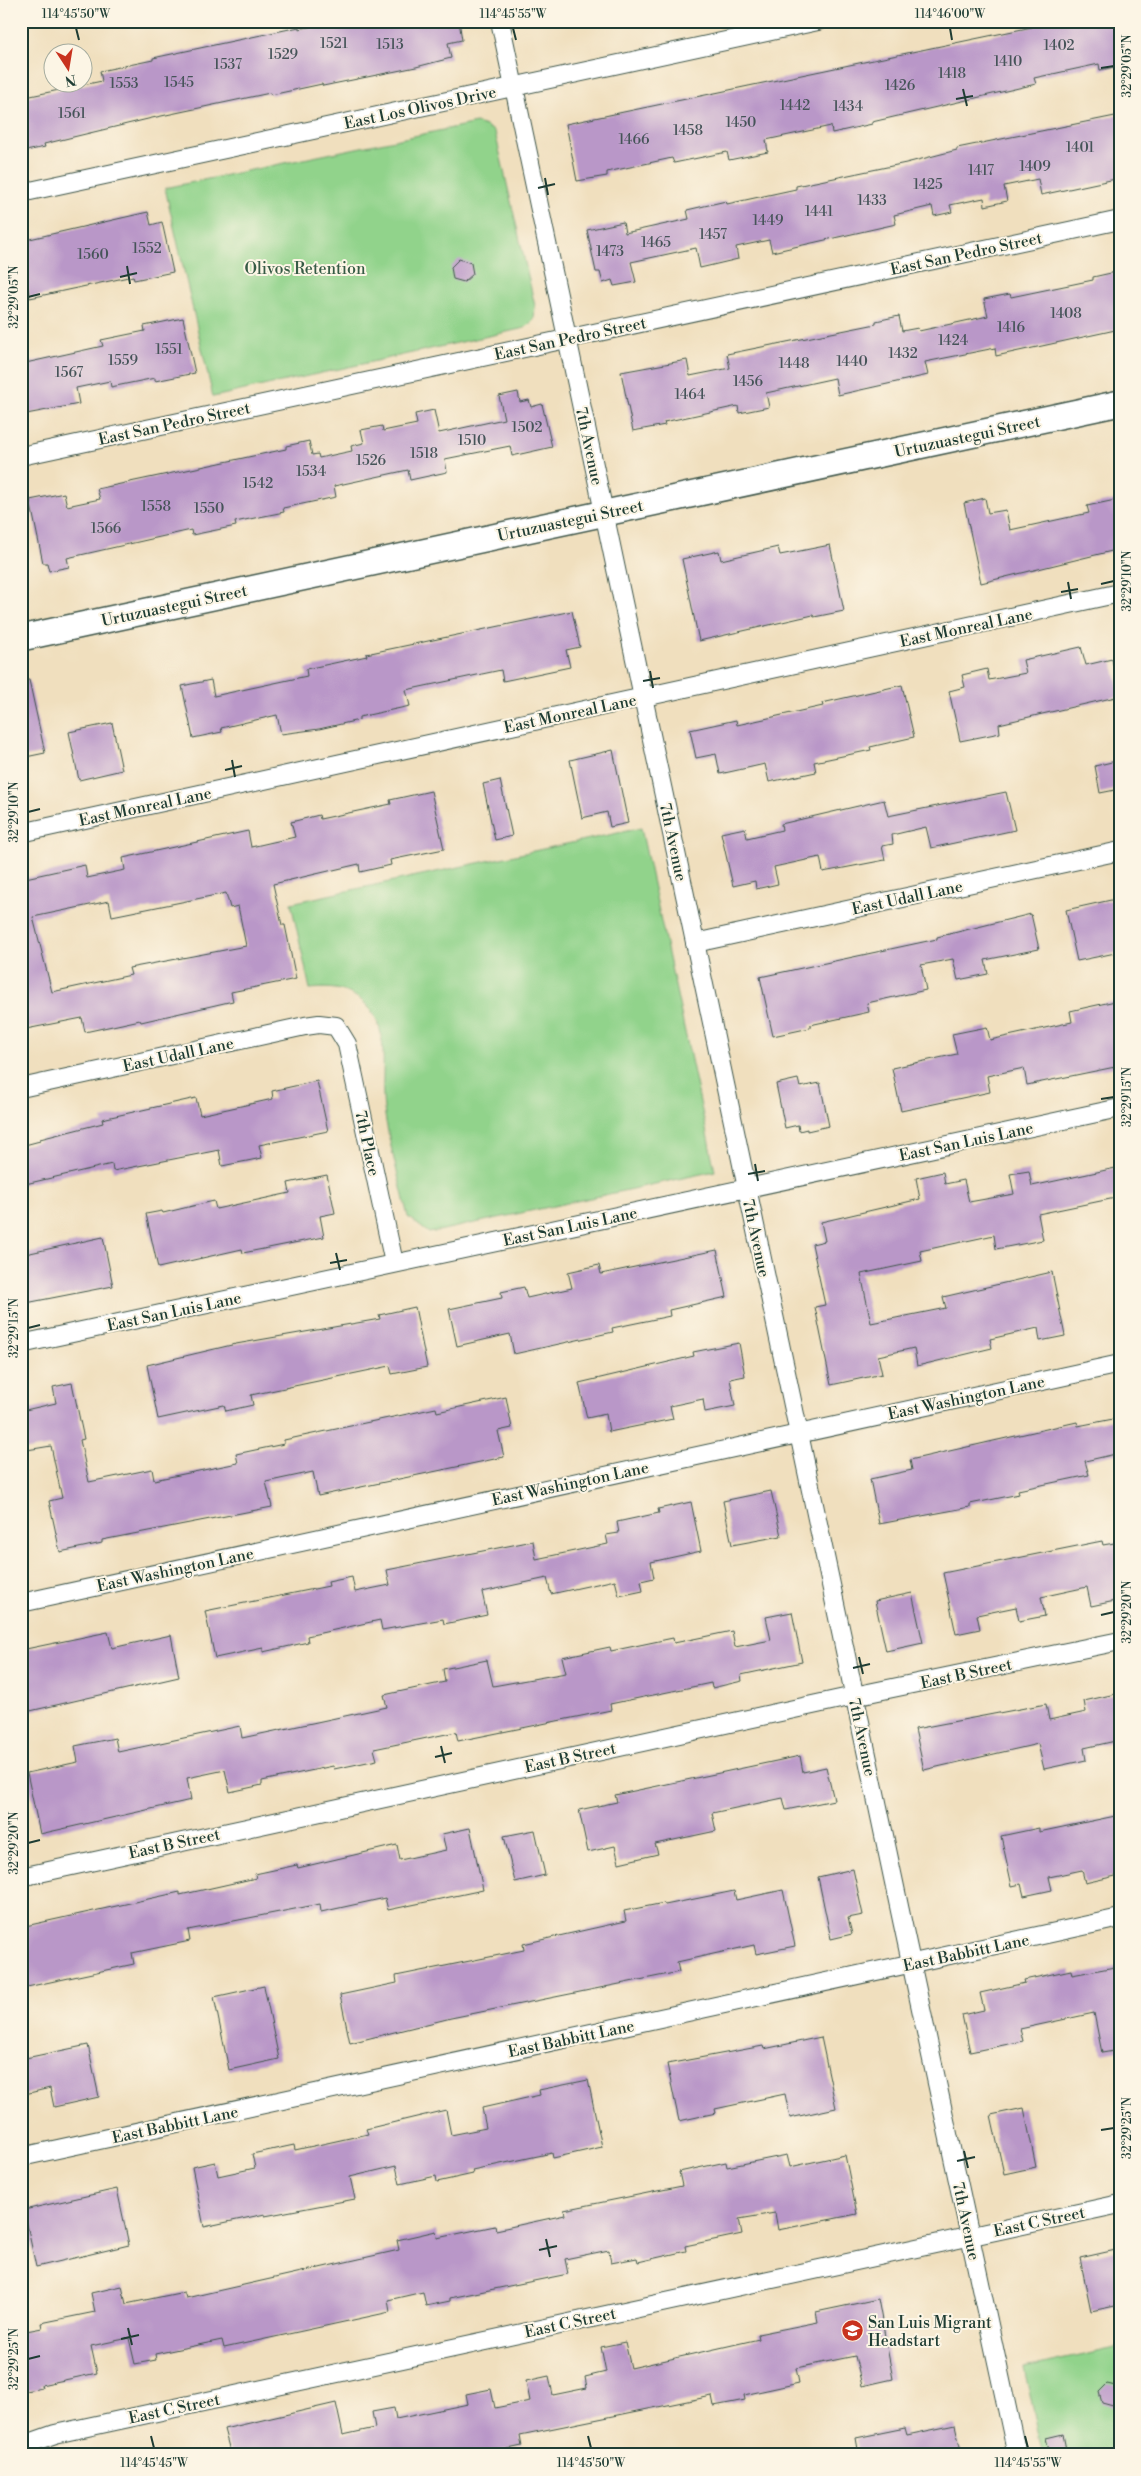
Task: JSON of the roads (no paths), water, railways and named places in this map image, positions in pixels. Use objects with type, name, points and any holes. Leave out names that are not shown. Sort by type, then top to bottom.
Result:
[{"type":"main road","name":"Urtuzuastegui Street","points":[[21,638],[1120,403]]},
{"type":"street","name":"7th Avenue","points":[[500,21],[854,1696],[1017,2455]]},
{"type":"street","name":"East Los Olivos Drive","points":[[21,193],[818,21]]},
{"type":"street","name":"East San Pedro Street","points":[[21,456],[1120,220]]},
{"type":"street","name":"East Monreal Lane","points":[[21,833],[1120,593]]},
{"type":"street","name":"East Udall Lane","points":[[695,942],[1120,851]]},
{"type":"street","name":"East Udall Lane","points":[[21,1088],[305,1026],[319,1024],[336,1026]]},
{"type":"street","name":"7th Place","points":[[336,1026],[347,1044],[394,1263]]},
{"type":"street","name":"East San Luis Lane","points":[[21,1344],[1120,1108]]},
{"type":"street","name":"East Washington Lane","points":[[21,1602],[1120,1364]]},
{"type":"street","name":"East B Street","points":[[21,1877],[854,1696],[1120,1641]]},
{"type":"street","name":"East Babbitt Lane","points":[[21,2157],[1120,1918]]},
{"type":"street","name":"East C Street","points":[[21,2446],[55,2434],[1120,2204]]},
{"type":"place","name":"San Luis Migrant Headstart","points":[[852,2331]]},
{"type":"park label","name":"Olivos Retention","points":[[305,268]]}]
